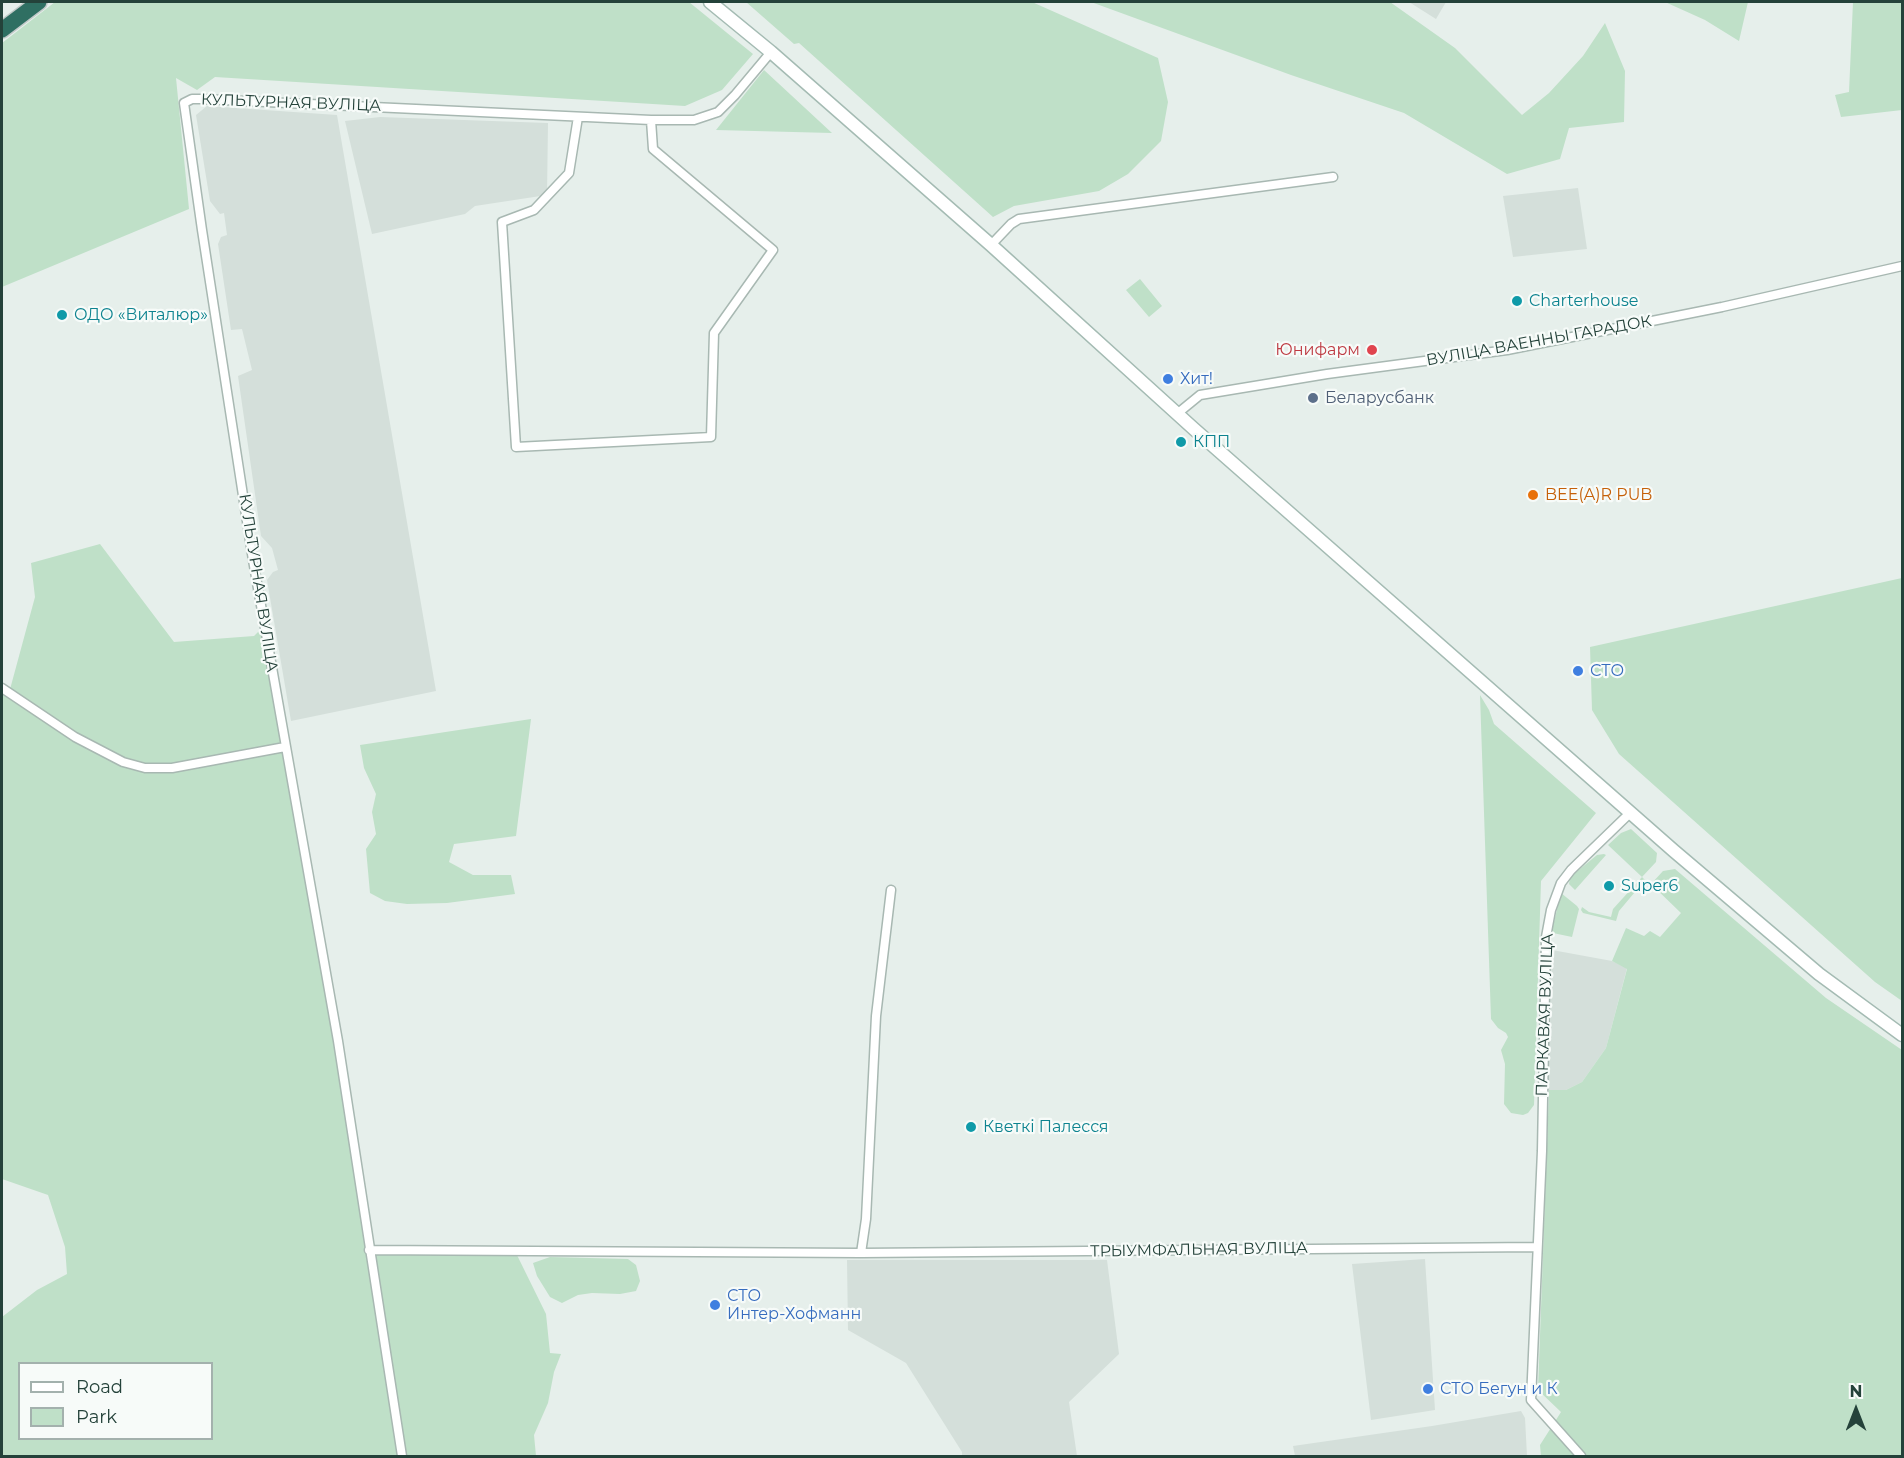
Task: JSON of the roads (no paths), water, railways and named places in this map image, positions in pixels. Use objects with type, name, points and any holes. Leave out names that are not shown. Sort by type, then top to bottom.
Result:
[{"type":"highway","points":[[2,30],[39,2]]},
{"type":"main road","points":[[710,2],[771,52],[991,245],[1630,812],[1819,974],[1902,1035]]},
{"type":"street","name":"КУЛЬТУРНАЯ ВУЛІЦА","points":[[285,747],[201,230],[184,103],[192,99],[202,99],[578,117],[694,120],[718,112],[771,52]]},
{"type":"street","points":[[578,117],[569,173],[534,210],[502,222],[516,447],[711,437],[714,333],[773,250],[653,149],[651,120]]},
{"type":"street","points":[[991,245],[1019,219],[1333,177]]},
{"type":"street","name":"ВУЛІЦА ВАЕННЫ ГАРАДОК","points":[[1178,413],[1200,394],[1507,350],[1722,307],[1902,266]]},
{"type":"street","points":[[2,688],[75,737],[115,759],[145,768],[172,768],[285,747],[338,1041],[402,1456]]},
{"type":"street","name":"ПАРКАВАЯ ВУЛІЦА","points":[[1581,1456],[1531,1400],[1542,1151],[1546,937],[1551,910],[1565,877],[1630,812]]},
{"type":"street","points":[[861,1253],[866,1219],[876,1016],[891,890]]},
{"type":"street","name":"ТРЫУМФАЛЬНАЯ ВУЛІЦА","points":[[369,1250],[861,1253],[1536,1247]]},
{"type":"place","name":"Charterhouse","points":[[1517,301]]},
{"type":"place","name":"ОДО «Виталюр»","points":[[62,315]]},
{"type":"place","name":"Юнифарм","points":[[1372,350]]},
{"type":"place","name":"Хит!","points":[[1168,379]]},
{"type":"place","name":"Беларусбанк","points":[[1313,398]]},
{"type":"place","name":"КПП","points":[[1181,442]]},
{"type":"place","name":"BEE(A)R PUB","points":[[1533,495]]},
{"type":"place","name":"СТО","points":[[1578,671]]},
{"type":"place","name":"Super6","points":[[1609,886]]},
{"type":"place","name":"Кветкі Палесся","points":[[971,1127]]},
{"type":"place","name":"СТО Интер-Хофманн","points":[[715,1305]]},
{"type":"place","name":"СТО Бегун и К","points":[[1428,1389]]}]
